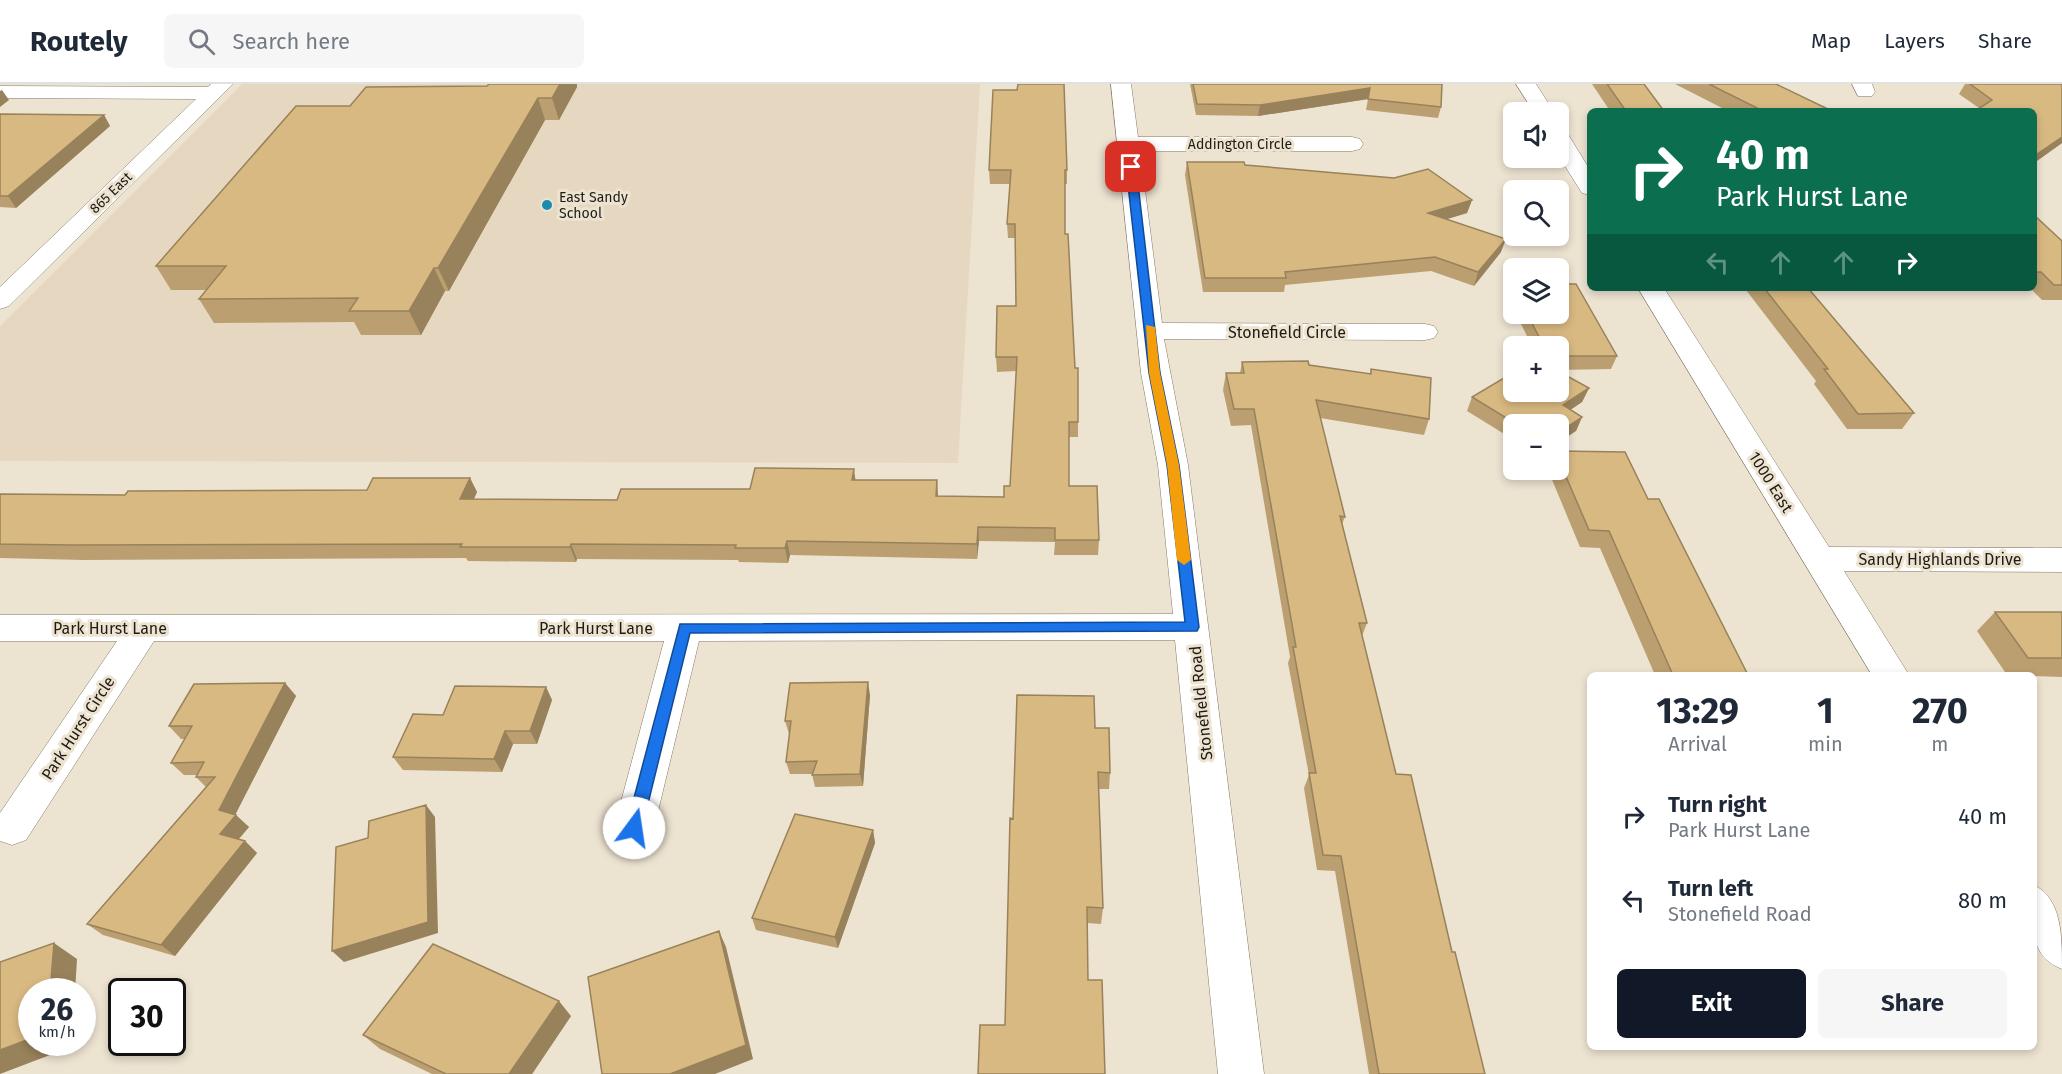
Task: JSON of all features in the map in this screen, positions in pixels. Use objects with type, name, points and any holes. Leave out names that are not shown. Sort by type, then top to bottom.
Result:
[{"type":"street","name":"Stonefield Road","points":[[1121,84],[1155,373],[1173,465],[1241,1074]]},
{"type":"street","points":[[1526,84],[1538,102]]},
{"type":"street","points":[[0,92],[219,88]]},
{"type":"street","name":"865 East","points":[[0,301],[219,88]]},
{"type":"street","name":"Addington Circle","points":[[1128,144],[1352,144]]},
{"type":"street","points":[[1569,154],[1587,183]]},
{"type":"street","name":"1000 East","points":[[1654,291],[1889,672]]},
{"type":"street","name":"Stonefield Circle","points":[[1150,331],[1425,332]]},
{"type":"street","name":"Sandy Highlands Drive","points":[[1818,559],[2062,560]]},
{"type":"street","points":[[634,828],[685,627]]},
{"type":"street","name":"Park Hurst Lane","points":[[0,628],[1192,627]]},
{"type":"street","name":"Park Hurst Circle","points":[[12,828],[144,628]]},
{"type":"street","points":[[2037,909],[2062,949]]},
{"type":"shaded area","name":"East Sandy School","points":[[242,84],[980,84],[958,463],[0,461],[0,326]]},
{"type":"building","points":[[489,84],[560,84],[552,98],[538,98],[438,268],[434,268],[409,311],[349,311],[358,298],[199,299],[226,266],[156,266],[296,106],[350,106],[366,87],[487,86]]},
{"type":"building","points":[[1018,84],[1064,84],[1067,170],[1065,170],[1065,234],[1068,234],[1075,368],[1078,368],[1078,422],[1069,422],[1069,486],[1097,486],[1099,540],[1055,540],[1055,528],[978,527],[977,544],[787,541],[785,548],[735,548],[736,545],[571,544],[570,547],[460,547],[462,544],[0,544],[0,494],[125,495],[128,491],[367,490],[373,478],[470,478],[460,499],[617,500],[621,489],[750,489],[755,468],[854,469],[852,480],[937,480],[936,496],[1004,497],[1004,486],[1010,486],[1017,357],[996,357],[997,306],[1016,306],[1015,224],[1007,224],[1011,170],[989,170],[993,90],[1017,90]]},
{"type":"building","points":[[1193,84],[1442,84],[1441,107],[1368,99],[1370,88],[1260,105],[1197,104]]},
{"type":"building","points":[[1607,84],[1644,84],[1662,108],[1624,108]]},
{"type":"building","points":[[1709,84],[1776,84],[1826,108],[1757,108]]},
{"type":"building","points":[[1970,84],[2062,84],[2062,137],[2037,154],[2037,108],[1980,108],[1992,100]]},
{"type":"building","points":[[0,114],[104,115],[8,196],[0,196]]},
{"type":"building","points":[[1187,162],[1244,162],[1245,165],[1394,178],[1428,169],[1472,200],[1428,213],[1503,238],[1503,243],[1478,272],[1435,257],[1285,272],[1286,278],[1205,278]]},
{"type":"building","points":[[2037,218],[2062,241],[2062,285],[2054,285],[2041,272],[2037,272]]},
{"type":"building","points":[[1569,284],[1576,284],[1617,356],[1569,356],[1569,336],[1539,336],[1532,324],[1569,324]]},
{"type":"building","points":[[1766,291],[1811,291],[1914,413],[1858,414],[1824,369],[1828,369]]},
{"type":"building","points":[[1308,361],[1309,365],[1371,374],[1371,369],[1431,378],[1429,419],[1316,400],[1345,517],[1340,516],[1367,623],[1359,623],[1396,774],[1411,775],[1452,952],[1455,952],[1485,1074],[1379,1074],[1341,856],[1323,855],[1309,773],[1316,773],[1254,409],[1234,409],[1226,373],[1244,373],[1242,362]]},
{"type":"building","points":[[1569,377],[1589,388],[1569,401]]},
{"type":"building","points":[[1503,379],[1503,402],[1568,402],[1563,405],[1582,417],[1569,426],[1569,414],[1503,414],[1503,416],[1472,397]]},
{"type":"building","points":[[1569,451],[1625,452],[1648,499],[1659,499],[1746,672],[1672,672],[1609,531],[1589,530],[1567,480]]},
{"type":"building","points":[[1995,612],[2062,612],[2062,658],[2028,658]]},
{"type":"building","points":[[868,682],[860,774],[812,775],[817,761],[786,762],[791,721],[785,721],[790,683]]},
{"type":"building","points":[[285,683],[219,810],[236,815],[220,834],[245,841],[161,945],[87,924],[215,777],[196,777],[204,762],[171,763],[192,726],[169,726],[194,684]]},
{"type":"building","points":[[455,686],[546,687],[530,731],[505,731],[494,759],[393,757],[413,714],[443,715]]},
{"type":"building","points":[[1017,695],[1094,696],[1095,728],[1109,728],[1110,773],[1098,772],[1103,908],[1087,907],[1088,980],[1102,980],[1105,1074],[978,1074],[980,1025],[1005,1025],[1010,818],[1013,819]]},
{"type":"building","points":[[426,805],[428,922],[332,951],[336,847],[368,838],[369,821]]},
{"type":"building","points":[[795,814],[873,830],[835,937],[752,918]]},
{"type":"building","points":[[719,931],[746,1045],[670,1074],[602,1074],[588,977]]},
{"type":"building","points":[[54,943],[51,978],[18,978],[18,1043],[0,1050],[0,962]]},
{"type":"building","points":[[433,944],[559,1001],[509,1074],[446,1074],[363,1035]]},
{"type":"slow traffic","points":[[1149,327],[1155,373],[1173,465],[1184,560]]},
{"type":"place","name":"East Sandy School","points":[[547,205]]},
{"type":"route","points":[[634,828],[685,627],[1192,627],[1173,465],[1155,373],[1131,167]]}]
